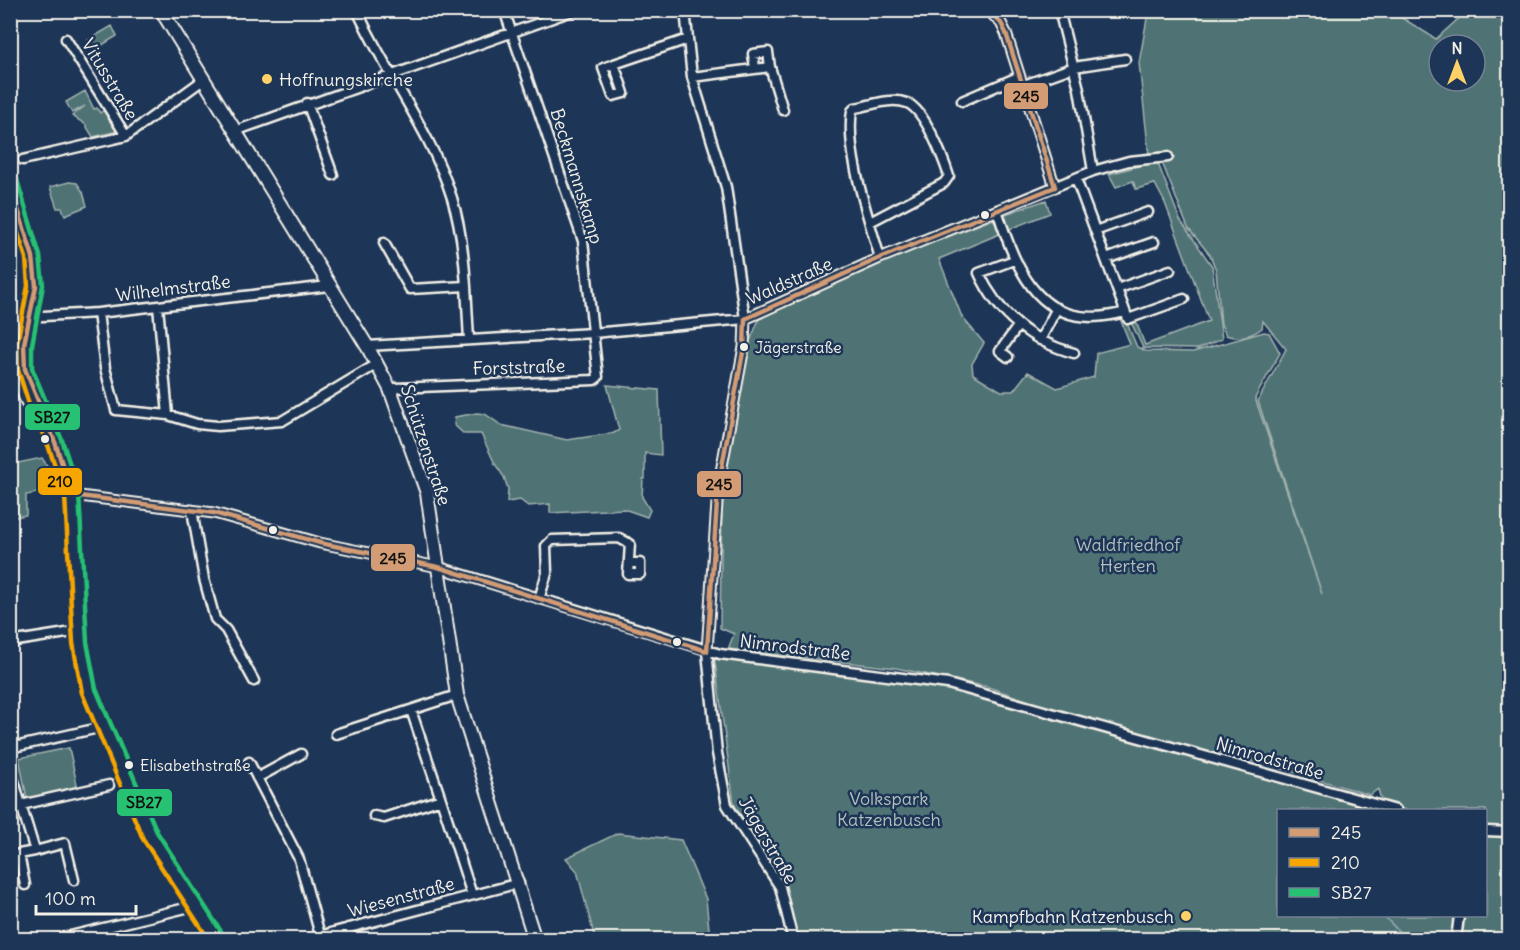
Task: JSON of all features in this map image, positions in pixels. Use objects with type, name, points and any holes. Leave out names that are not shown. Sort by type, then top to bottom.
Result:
[{"type":"main road","name":"Schützenstraße","points":[[161,10],[367,346],[397,406],[424,486],[458,695],[535,939]]},
{"type":"main road","points":[[10,182],[33,257],[36,286],[25,317]]},
{"type":"main road","points":[[10,225],[22,266],[24,286],[24,350],[19,385],[58,453],[72,495],[80,631],[89,691],[150,835],[194,906],[218,939]]},
{"type":"street","points":[[357,10],[391,75],[406,98],[441,168],[452,197],[463,243],[469,339]]},
{"type":"street","name":"Beckmannskamp","points":[[504,10],[583,241],[593,333]]},
{"type":"street","points":[[235,131],[307,103],[575,10]]},
{"type":"street","name":"Jägerstraße","points":[[685,10],[692,77],[726,187],[745,319],[744,347],[718,488],[707,651],[717,753],[727,805],[780,887],[793,939]]},
{"type":"street","points":[[988,10],[1006,33],[1055,187]]},
{"type":"street","points":[[1059,10],[1074,67],[1092,171]]},
{"type":"street","name":"Vitusstraße","points":[[66,39],[126,136]]},
{"type":"street","points":[[614,64],[688,39]]},
{"type":"street","points":[[755,68],[753,54],[768,52],[770,67],[783,110]]},
{"type":"street","points":[[962,101],[1020,81],[1074,67],[1125,59]]},
{"type":"street","points":[[692,77],[770,67]]},
{"type":"street","name":"Vitusstraße","points":[[23,160],[126,136],[203,80]]},
{"type":"street","points":[[870,222],[944,183],[949,176],[929,130],[915,109],[906,103],[889,101],[855,108],[852,111],[853,142],[870,222],[880,258]]},
{"type":"street","points":[[307,103],[333,175]]},
{"type":"street","name":"Waldstraße","points":[[367,346],[593,333],[745,319],[880,258],[1092,171],[1129,160],[1168,157]]},
{"type":"street","points":[[1076,179],[1128,320],[1184,299]]},
{"type":"street","points":[[997,210],[1022,278],[1036,293],[1057,308],[1085,317],[1125,312]]},
{"type":"street","points":[[1095,231],[1148,212]]},
{"type":"street","points":[[1106,259],[1155,242]]},
{"type":"street","points":[[384,243],[410,289],[466,286]]},
{"type":"street","points":[[1014,260],[980,273],[997,304],[1018,326],[1040,340],[1074,352]]},
{"type":"street","points":[[1117,289],[1170,270]]},
{"type":"street","name":"Wilhelmstraße","points":[[25,317],[98,313],[329,286]]},
{"type":"street","points":[[158,306],[168,415]]},
{"type":"street","points":[[1040,340],[1057,308]]},
{"type":"street","points":[[98,313],[105,368],[116,410],[168,415],[197,424],[218,426],[282,421],[377,364]]},
{"type":"street","points":[[1008,357],[1000,351],[1018,326]]},
{"type":"street","name":"Forststraße","points":[[396,388],[594,380],[598,377],[593,333]]},
{"type":"street","name":"Nimrodstraße","points":[[72,495],[192,510],[234,518],[320,543],[438,567],[707,651],[948,684],[1392,809]]},
{"type":"street","points":[[192,510],[204,579],[215,619],[226,630],[254,681]]},
{"type":"street","points":[[539,599],[547,573],[546,546],[552,540],[619,538],[630,544],[631,563]]},
{"type":"street","points":[[10,642],[80,631]]},
{"type":"street","points":[[336,734],[458,695]]},
{"type":"street","name":"Wiesenstraße","points":[[411,710],[472,895]]},
{"type":"street","points":[[10,748],[103,727]]},
{"type":"street","points":[[257,778],[301,754]]},
{"type":"street","points":[[249,762],[298,859],[320,935]]},
{"type":"street","points":[[10,767],[35,850]]},
{"type":"street","points":[[10,807],[109,785]]},
{"type":"street","points":[[374,816],[384,818],[441,800]]},
{"type":"street","points":[[1487,831],[1509,832]]},
{"type":"street","points":[[25,885],[19,854],[65,843],[74,880]]},
{"type":"street","name":"Wiesenstraße","points":[[304,939],[519,883]]},
{"type":"street","points":[[54,939],[194,906]]},
{"type":"street","points":[[1456,939],[1459,917]]},
{"type":"street","points":[[348,928],[352,939]]},
{"type":"green space","name":"Waldfriedhof Herten","points":[[1145,11],[1391,11],[1427,33],[1427,93],[1487,93],[1487,33],[1443,33],[1467,11],[1509,11],[1509,826],[1487,826],[1487,809],[1402,809],[1382,804],[1378,789],[1370,795],[1269,765],[1265,756],[1261,755],[1255,762],[1216,751],[1214,756],[1077,717],[988,687],[896,668],[728,649],[734,634],[720,628],[722,498],[748,346],[759,319],[864,270],[996,218],[1002,233],[939,259],[962,317],[984,343],[972,364],[973,374],[1001,391],[1013,391],[1028,372],[1057,388],[1094,377],[1096,353],[1130,344],[1119,316],[1126,321],[1137,347],[1146,351],[1193,352],[1264,332],[1269,333],[1280,353],[1255,398],[1322,594],[1258,401],[1286,349],[1263,321],[1262,328],[1250,335],[1235,337],[1226,335],[1221,324],[1216,270],[1210,255],[1188,228],[1159,155],[1149,155],[1139,63],[1148,13]]},
{"type":"green space","points":[[112,26],[117,36],[94,50],[88,40]]},
{"type":"green space","points":[[85,91],[94,109],[97,108],[100,113],[104,110],[117,131],[93,137],[85,124],[72,116],[85,106],[72,113],[66,102]]},
{"type":"green space","points":[[1157,161],[1180,220],[1212,266],[1222,339],[1198,349],[1143,348],[1130,320],[1135,319],[1145,345],[1209,321],[1165,203],[1155,184],[1136,189],[1133,181],[1116,187],[1109,174]]},
{"type":"green space","points":[[69,182],[77,183],[83,192],[87,206],[65,215],[62,208],[57,208],[50,187]]},
{"type":"green space","points":[[1046,200],[1050,213],[1007,230],[1003,215]]},
{"type":"green space","points":[[607,385],[659,390],[661,455],[645,453],[642,497],[650,510],[647,517],[624,509],[550,513],[550,504],[528,506],[520,500],[507,502],[508,489],[504,477],[495,464],[481,434],[464,434],[454,425],[455,417],[477,413],[485,414],[501,425],[567,440],[614,433],[619,430]]},
{"type":"green space","points":[[11,444],[18,463],[42,458],[56,479],[58,489],[26,495],[26,515],[11,518]]},
{"type":"green space","name":"Volkspark Katzenbusch","points":[[714,655],[909,678],[1379,809],[1277,809],[1277,917],[1455,917],[1453,939],[795,939],[783,887],[734,804]]},
{"type":"green space","points":[[69,748],[78,789],[27,799],[19,758]]},
{"type":"green space","points":[[618,833],[681,840],[706,899],[710,939],[595,939],[577,871],[566,858]]},
{"type":"green space","points":[[1487,835],[1509,837],[1509,939],[1460,940],[1463,917],[1487,917]]},
{"type":"waterway","points":[[1385,917],[1407,940]]},
{"type":"transit line","name":"245","points":[[988,10],[1001,23],[1006,33],[1055,187]]},
{"type":"transit line","name":"SB27","points":[[17,180],[40,256],[43,285],[32,345],[32,368],[62,440],[79,493],[87,642],[96,689],[157,832],[224,936]]},
{"type":"transit line","name":"245","points":[[10,184],[33,257],[36,286],[24,344],[25,369],[55,442],[72,495]]},
{"type":"transit line","name":"245","points":[[745,319],[880,258],[1055,187]]},
{"type":"transit line","name":"210","points":[[10,209],[26,258],[28,286],[17,343],[18,370],[29,404],[48,445],[65,496],[73,643],[82,693],[143,839],[209,940]]},
{"type":"transit line","name":"245","points":[[707,651],[718,488],[744,347],[745,319]]},
{"type":"transit line","name":"245","points":[[72,495],[214,513],[320,543],[438,567],[707,651]]},
{"type":"place","name":"Hoffnungskirche","points":[[267,79]]},
{"type":"place","name":"Jägerstraße","points":[[744,347]]},
{"type":"place","name":"Elisabethstraße","points":[[129,765]]},
{"type":"place","name":"Kampfbahn Katzenbusch","points":[[1186,916]]}]
